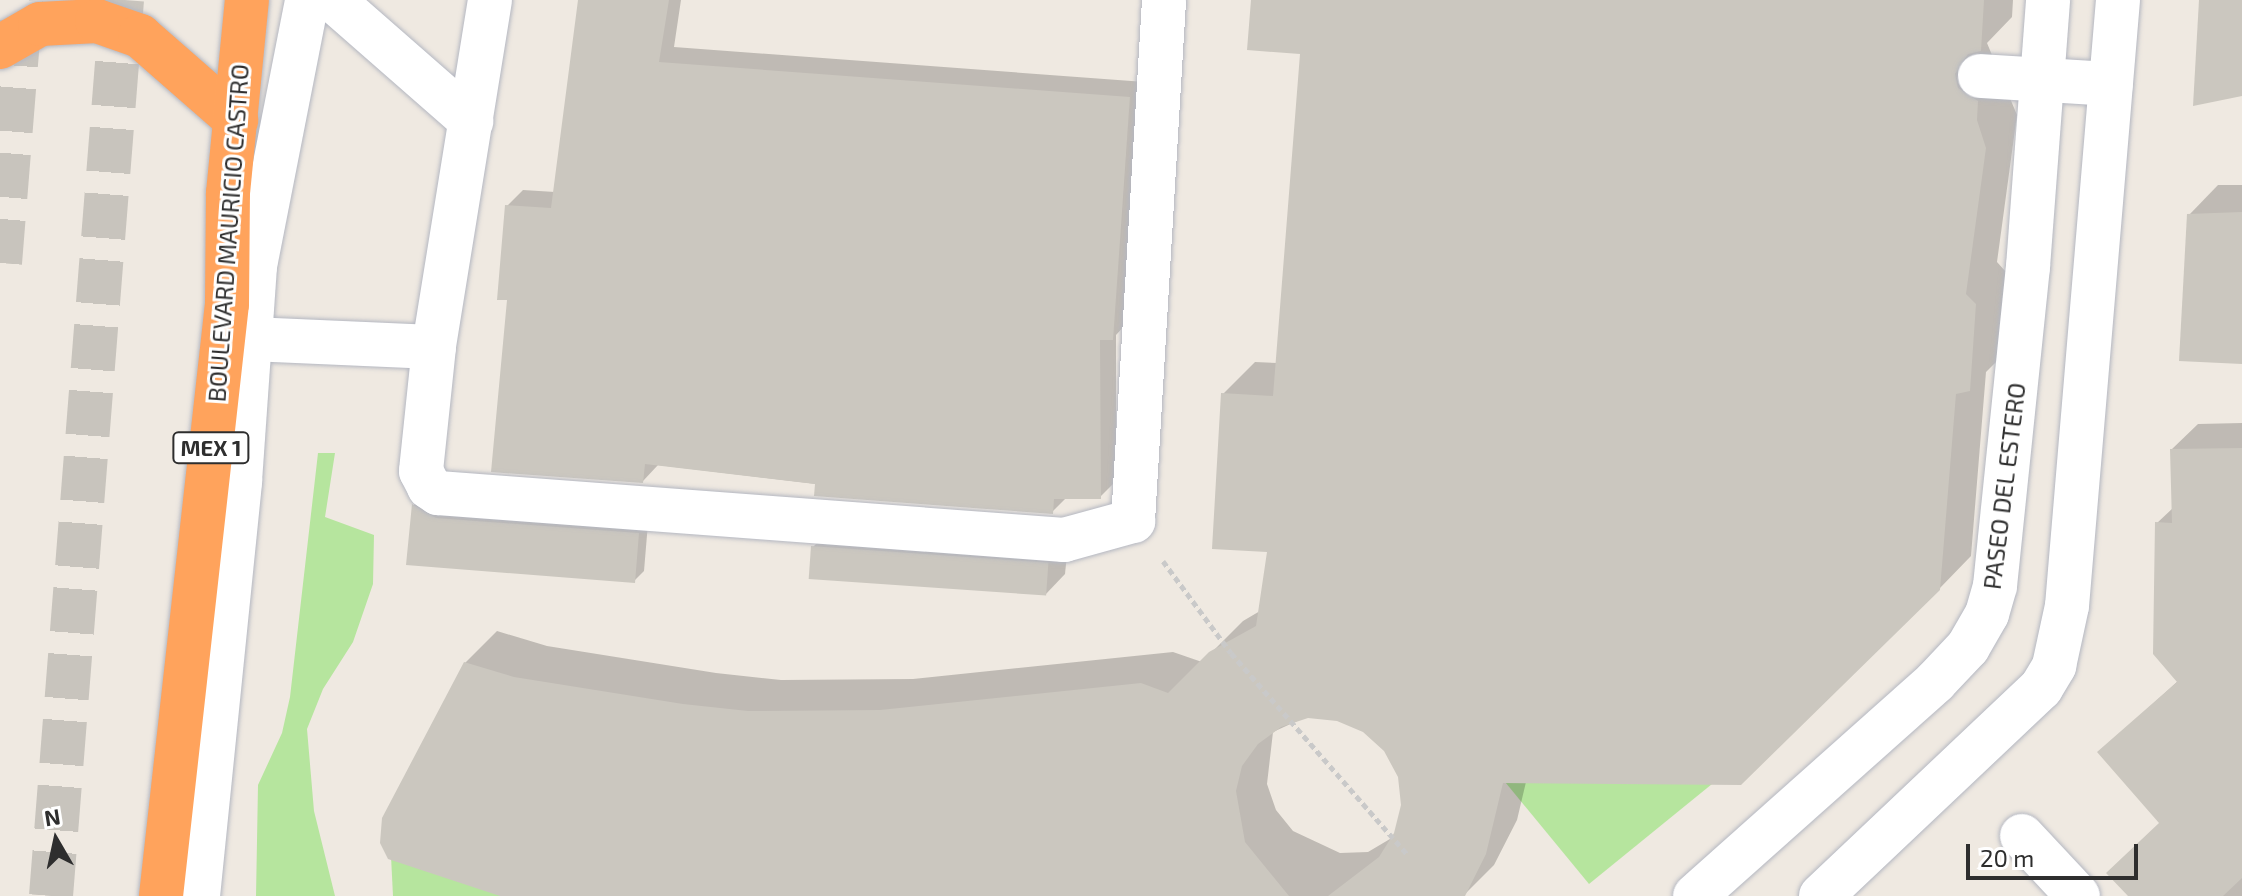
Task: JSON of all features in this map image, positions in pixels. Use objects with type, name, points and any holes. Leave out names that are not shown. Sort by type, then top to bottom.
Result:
[{"type":"highway","name":"BOULEVARD MAURICIO CASTRO","points":[[161,896],[227,304],[228,193],[247,0]]},
{"type":"highway","points":[[0,47],[40,24],[97,21],[140,36],[236,120]]},
{"type":"street","points":[[198,896],[255,266],[307,0]]},
{"type":"street","points":[[333,0],[471,121]]},
{"type":"street","points":[[490,0],[434,347],[422,480],[438,493],[1064,540],[1133,521],[1164,0]]},
{"type":"street","name":"PASEO DEL ESTERO","points":[[1695,896],[1935,682],[1968,647],[1987,614],[1995,586],[2028,267],[2048,0]]},
{"type":"street","points":[[1821,896],[2041,688],[2054,666],[2067,606],[2118,0]]},
{"type":"street","points":[[1980,76],[2111,84]]},
{"type":"street","points":[[2028,267],[2097,274]]},
{"type":"street","points":[[250,339],[434,347]]},
{"type":"street","points":[[2022,836],[2078,896]]},
{"type":"path","points":[[1133,521],[1231,653],[1408,855]]},
{"type":"green space","points":[[318,453],[335,453],[325,517],[374,535],[373,584],[353,642],[323,689],[307,729],[314,811],[335,896],[256,896],[258,785],[282,733],[290,697]]},
{"type":"green space","points":[[1487,760],[1712,784],[1589,884]]},
{"type":"green space","points":[[391,856],[531,896],[393,896]]},
{"type":"building","points":[[578,0],[669,0],[659,62],[1130,97],[1113,340],[1100,340],[1101,499],[1054,499],[1053,514],[814,496],[815,484],[645,464],[643,483],[491,472],[507,300],[497,300],[505,205],[551,208]]},
{"type":"building","points":[[1251,0],[1984,0],[1981,51],[1968,54],[1955,74],[1958,88],[1978,101],[1977,120],[1986,148],[1966,294],[1976,304],[1970,391],[1956,394],[1940,590],[1741,785],[1503,783],[1486,854],[1465,896],[1328,896],[1379,857],[1394,833],[1401,805],[1398,777],[1384,751],[1363,732],[1337,721],[1308,718],[1281,727],[1258,744],[1242,766],[1236,791],[1245,842],[1289,896],[500,896],[388,859],[380,843],[382,818],[464,662],[514,677],[683,704],[748,711],[880,710],[1141,683],[1168,693],[1209,652],[1256,626],[1267,552],[1212,549],[1221,393],[1273,396],[1300,54],[1247,50]]},
{"type":"building","points":[[2199,0],[2242,0],[2242,96],[2193,106]]},
{"type":"building","points":[[2242,212],[2242,364],[2179,361],[2187,214]]},
{"type":"building","points":[[2242,448],[2242,878],[2223,896],[2128,896],[2106,873],[2159,823],[2097,752],[2177,682],[2153,654],[2155,522],[2172,523],[2170,449]]},
{"type":"building","points":[[412,504],[436,518],[639,533],[635,583],[406,565]]},
{"type":"building","points":[[811,546],[1048,563],[1046,596],[809,579]]},
{"type":"tunnel","points":[[0,263],[21,0]]},
{"type":"tunnel","points":[[51,896],[122,0]]}]
